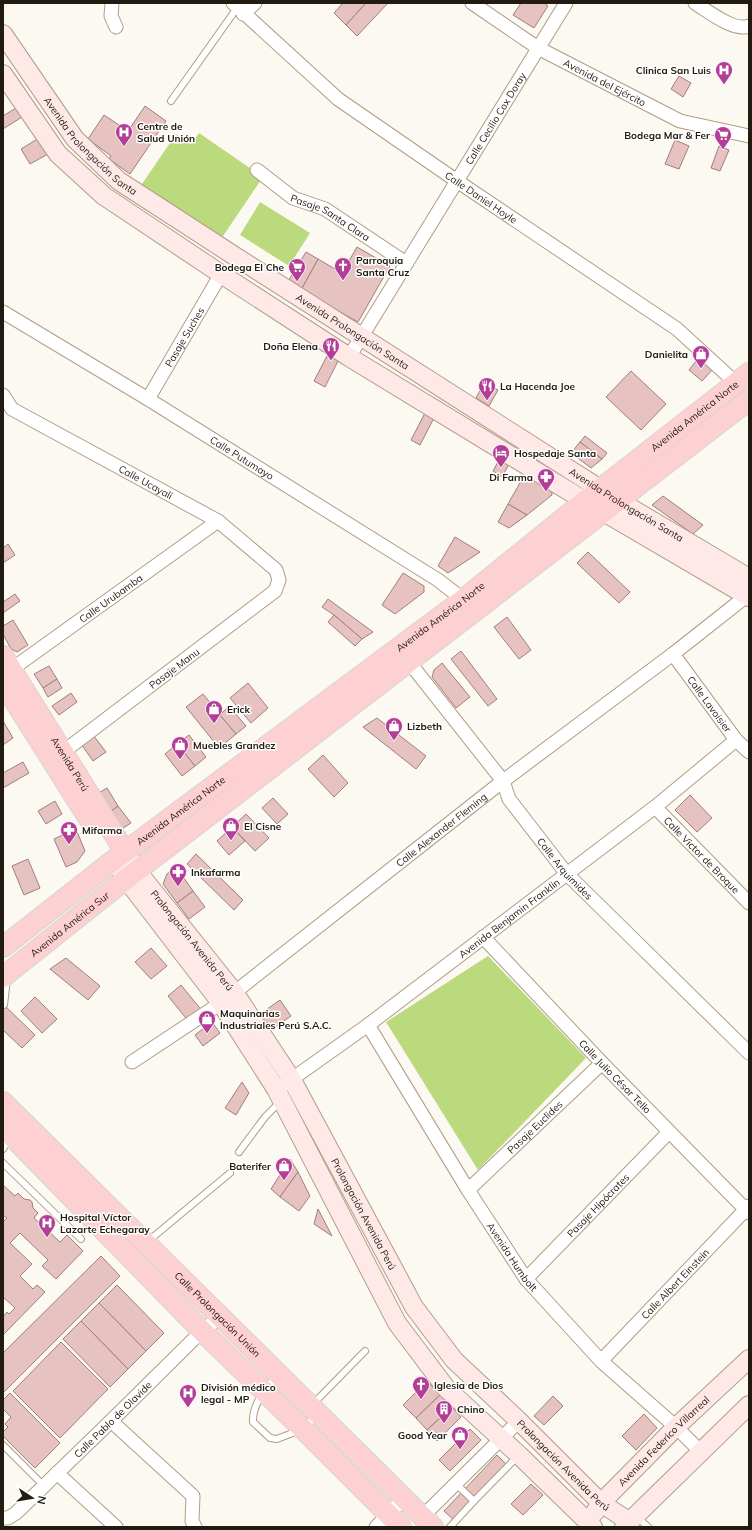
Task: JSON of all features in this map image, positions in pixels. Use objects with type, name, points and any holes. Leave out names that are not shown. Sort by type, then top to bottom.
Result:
[{"type":"main road","name":"Avenida América Norte","points":[[132,875],[409,662],[592,495],[742,378]]},
{"type":"main road","name":"Avenida América Norte","points":[[120,856],[470,605],[612,506],[749,400]]},
{"type":"main road","name":"Avenida Perú","points":[[5,671],[63,752],[120,856]]},
{"type":"main road","name":"Avenida Perú","points":[[5,671],[120,856]]},
{"type":"main road","points":[[3,946],[120,856]]},
{"type":"main road","name":"Avenida América Sur","points":[[5,975],[132,875]]},
{"type":"main road","name":"Calle Prolongación Unión","points":[[3,1102],[428,1522]]},
{"type":"main road","points":[[6,1137],[303,1429],[388,1522]]},
{"type":"street","points":[[112,3],[111,16],[116,27]]},
{"type":"street","points":[[238,8],[255,3]]},
{"type":"street","name":"Avenida del Ejército","points":[[472,3],[538,48],[680,120],[749,136]]},
{"type":"street","name":"Calle Cecilio Cox Doray","points":[[348,357],[566,3]]},
{"type":"street","points":[[695,3],[732,25],[744,28],[749,26]]},
{"type":"street","name":"Calle Daniel Hoyle","points":[[238,8],[338,99],[677,329],[742,378]]},
{"type":"street","name":"Avenida Prolongación Santa","points":[[3,34],[75,139],[118,181],[361,337],[592,495]]},
{"type":"street","name":"Avenida Prolongación Santa","points":[[3,74],[58,154],[104,196],[348,357],[592,495],[749,578]]},
{"type":"street","points":[[58,154],[75,139]]},
{"type":"street","name":"Pasaje Santa Clara","points":[[257,170],[293,198],[325,209],[406,263]]},
{"type":"street","name":"Pasaje Suches","points":[[148,399],[221,274]]},
{"type":"street","name":"Calle Putumayo","points":[[3,312],[148,399],[438,580],[470,605]]},
{"type":"street","name":"Calle Ucayali","points":[[3,395],[7,412],[218,521],[276,570],[279,580]]},
{"type":"street","name":"Avenida Prolongación Santa","points":[[612,506],[749,595]]},
{"type":"street","name":"Calle Urubamba","points":[[5,671],[218,521]]},
{"type":"street","name":"Pasaje Manu","points":[[63,752],[276,591],[279,580]]},
{"type":"street","name":"Calle Alexander Fleming","points":[[132,1062],[227,998],[503,781],[749,595]]},
{"type":"street","name":"Calle Lavoisier","points":[[672,654],[736,740],[749,752]]},
{"type":"street","name":"Calle Arquimides","points":[[409,662],[503,781],[509,799],[567,874],[749,1053]]},
{"type":"street","name":"Avenida Benjamin Franklin","points":[[279,1094],[292,1080],[368,1025],[655,808],[736,740]]},
{"type":"street","name":"Calle Victor de Broque","points":[[655,808],[749,903]]},
{"type":"street","name":"Avenida Perú","points":[[120,856],[132,875]]},
{"type":"street","name":"Prolongación Avenida Perú","points":[[132,875],[292,1080],[414,1307],[454,1360],[519,1421],[601,1503],[635,1523]]},
{"type":"street","name":"Calle Julio César Tello","points":[[483,938],[669,1132],[748,1210]]},
{"type":"street","name":"Prolongación Avenida Perú","points":[[227,998],[279,1094],[398,1323],[446,1388],[519,1455],[588,1526]]},
{"type":"street","name":"Avenida Humbolt","points":[[368,1025],[468,1190],[526,1279],[601,1360],[676,1427],[701,1452]]},
{"type":"street","name":"Pasaje Euclides","points":[[468,1190],[602,1063]]},
{"type":"street","name":"Pasaje Hipócrates","points":[[526,1279],[669,1132]]},
{"type":"street","name":"Calle Albert Einstein","points":[[601,1360],[748,1210]]},
{"type":"street","name":"Calle Pablo de Olavide","points":[[3,1518],[8,1518],[16,1513],[202,1331],[220,1316]]},
{"type":"street","name":"Avenida Federico Villarreal","points":[[588,1526],[601,1503],[676,1427],[749,1359]]},
{"type":"street","points":[[635,1523],[701,1452],[749,1405]]},
{"type":"street","points":[[111,1421],[193,1496],[192,1521],[195,1527]]},
{"type":"street","points":[[428,1522],[456,1484],[519,1421]]},
{"type":"street","points":[[57,1473],[116,1527]]},
{"type":"street","points":[[388,1522],[404,1498]]},
{"type":"lane","points":[[171,102],[238,8]]},
{"type":"lane","points":[[4,1005],[5,975]]},
{"type":"lane","points":[[239,1152],[265,1117],[279,1094]]},
{"type":"lane","points":[[3,1163],[81,1239]]},
{"type":"lane","points":[[146,1243],[230,1173]]},
{"type":"lane","points":[[279,1374],[264,1390],[253,1415],[253,1422],[273,1439],[303,1429],[315,1410],[364,1351]]},
{"type":"lane","points":[[3,1445],[44,1486]]},
{"type":"lane","points":[[450,1527],[519,1455]]},
{"type":"lane","points":[[456,1484],[474,1501]]},
{"type":"green space","points":[[199,133],[263,177],[221,239],[142,184],[176,134],[191,144]]},
{"type":"green space","points":[[260,202],[310,233],[289,266],[240,235]]},
{"type":"green space","points":[[488,956],[586,1058],[478,1170],[386,1022]]},
{"type":"building","points":[[343,3],[366,3],[346,25],[334,13]]},
{"type":"building","points":[[366,3],[388,3],[357,36],[346,25]]},
{"type":"building","points":[[521,3],[544,3],[548,6],[534,28],[513,15]]},
{"type":"building","points":[[679,76],[691,83],[683,97],[671,89]]},
{"type":"building","name":"Centre de Salud Unión","points":[[145,106],[166,121],[130,174],[109,159],[111,156],[88,139],[104,115],[128,131]]},
{"type":"building","points":[[16,108],[22,117],[3,129],[3,116]]},
{"type":"building","points":[[39,138],[48,154],[30,164],[21,149]]},
{"type":"building","points":[[675,140],[689,146],[679,169],[665,164]]},
{"type":"building","points":[[719,146],[729,150],[720,171],[711,168]]},
{"type":"building","name":"Parroquia Santa Cruz","points":[[357,247],[390,266],[358,322],[301,290],[318,259],[342,273]]},
{"type":"building","points":[[306,252],[318,259],[301,290],[287,283]]},
{"type":"building","points":[[328,354],[339,359],[325,387],[314,381]]},
{"type":"building","name":"Danielita","points":[[700,356],[714,368],[702,381],[689,370]]},
{"type":"building","points":[[631,371],[666,404],[641,430],[606,397]]},
{"type":"building","points":[[491,386],[498,390],[489,406],[476,398],[481,389],[487,392]]},
{"type":"building","points":[[426,411],[435,416],[420,445],[411,440]]},
{"type":"building","points":[[585,436],[607,453],[602,459],[580,442]]},
{"type":"building","points":[[580,442],[602,459],[591,468],[571,453]]},
{"type":"building","name":"Hospedaje Santa","points":[[500,458],[509,464],[502,477],[493,471]]},
{"type":"building","points":[[525,474],[552,489],[552,495],[527,515],[508,504]]},
{"type":"building","points":[[663,496],[703,525],[693,534],[652,505]]},
{"type":"building","points":[[508,504],[527,515],[509,528],[498,522]]},
{"type":"building","points":[[455,537],[480,552],[448,573],[438,566]]},
{"type":"building","points":[[8,544],[15,555],[3,563],[3,548]]},
{"type":"building","points":[[588,552],[630,592],[619,603],[577,563]]},
{"type":"building","points":[[403,573],[424,586],[424,592],[395,614],[382,605]]},
{"type":"building","points":[[15,594],[20,601],[3,613],[3,602]]},
{"type":"building","points":[[328,599],[373,632],[362,639],[334,615],[322,607]]},
{"type":"building","points":[[334,615],[362,639],[355,646],[328,622]]},
{"type":"building","points":[[507,617],[531,650],[519,659],[494,627]]},
{"type":"building","points":[[13,620],[28,645],[17,652],[11,649],[3,634],[3,626]]},
{"type":"building","points":[[461,651],[497,699],[488,706],[451,659]]},
{"type":"building","points":[[442,663],[470,697],[456,708],[432,677],[434,670]]},
{"type":"building","points":[[49,666],[57,679],[43,688],[34,674]]},
{"type":"building","points":[[57,679],[62,688],[48,697],[43,688]]},
{"type":"building","points":[[248,683],[268,708],[251,723],[230,698]]},
{"type":"building","points":[[71,693],[77,702],[59,715],[52,706]]},
{"type":"building","name":"Erick","points":[[203,694],[236,734],[219,748],[186,707]]},
{"type":"building","points":[[229,706],[246,726],[236,734],[220,715]]},
{"type":"building","name":"Lizbeth","points":[[377,718],[426,756],[416,769],[363,727]]},
{"type":"building","points":[[3,721],[13,738],[3,745]]},
{"type":"building","points":[[93,735],[106,752],[93,761],[81,744]]},
{"type":"building","points":[[189,735],[206,757],[195,766],[177,744]]},
{"type":"building","name":"Muebles Grandez","points":[[177,744],[195,766],[182,776],[165,754]]},
{"type":"building","points":[[323,755],[348,783],[334,797],[308,769]]},
{"type":"building","points":[[23,762],[29,773],[3,788],[3,773]]},
{"type":"building","points":[[107,788],[118,806],[109,813],[97,794]]},
{"type":"building","points":[[690,795],[712,818],[697,832],[675,810]]},
{"type":"building","points":[[273,798],[288,814],[277,824],[262,808]]},
{"type":"building","points":[[55,801],[62,814],[46,824],[38,811]]},
{"type":"building","points":[[118,806],[131,823],[120,830],[109,813]]},
{"type":"building","points":[[246,814],[269,838],[255,851],[232,827]]},
{"type":"building","name":"El Cisne","points":[[232,827],[245,841],[229,855],[217,841]]},
{"type":"building","name":"Mifarma","points":[[76,829],[85,851],[77,862],[66,867],[54,839]]},
{"type":"building","points":[[196,854],[243,900],[234,910],[187,864]]},
{"type":"building","points":[[28,859],[40,888],[24,895],[12,866]]},
{"type":"building","name":"Inkafarma","points":[[176,867],[193,891],[177,903],[163,884],[167,874]]},
{"type":"building","points":[[193,891],[205,907],[189,919],[177,903]]},
{"type":"building","points":[[151,948],[167,966],[151,979],[135,962]]},
{"type":"building","points":[[66,958],[100,986],[88,1000],[50,969]]},
{"type":"building","points":[[181,985],[203,1012],[190,1023],[168,996]]},
{"type":"building","points":[[35,997],[57,1019],[42,1033],[21,1011]]},
{"type":"building","points":[[280,1000],[291,1016],[271,1030],[260,1014]]},
{"type":"building","points":[[4,1005],[35,1035],[22,1048],[3,1030]]},
{"type":"building","name":"Maquinarias Industriales Perú S.A.C.","points":[[212,1022],[220,1033],[203,1046],[195,1035]]},
{"type":"building","points":[[242,1082],[249,1093],[236,1115],[225,1108]]},
{"type":"building","name":"Baterifer","points":[[290,1159],[298,1172],[280,1197],[271,1189]]},
{"type":"building","points":[[298,1172],[310,1196],[299,1211],[280,1197]]},
{"type":"building","points":[[3,1185],[15,1196],[18,1193],[24,1199],[32,1202],[33,1208],[38,1213],[34,1218],[60,1242],[67,1235],[83,1251],[56,1279],[42,1266],[48,1260],[20,1233],[10,1243],[32,1264],[20,1276],[33,1289],[37,1285],[45,1292],[3,1335],[3,1317],[7,1312],[9,1314],[15,1308],[3,1297],[3,1222],[7,1218],[3,1215]]},
{"type":"building","points":[[318,1209],[332,1236],[314,1224]]},
{"type":"building","points":[[101,1256],[120,1276],[3,1393],[3,1353]]},
{"type":"building","points":[[117,1285],[164,1333],[146,1351],[99,1303]]},
{"type":"building","points":[[99,1303],[146,1351],[128,1369],[81,1321]]},
{"type":"building","points":[[81,1321],[128,1369],[110,1387],[63,1339]]},
{"type":"building","points":[[61,1342],[108,1389],[60,1438],[13,1391]]},
{"type":"building","name":"Iglesia de Dios","points":[[427,1381],[440,1395],[416,1418],[403,1405]]},
{"type":"building","points":[[10,1393],[60,1443],[35,1468],[3,1436],[3,1432],[8,1427],[5,1424],[11,1417],[3,1409],[3,1400]]},
{"type":"building","points":[[440,1395],[452,1407],[427,1430],[416,1418]]},
{"type":"building","points":[[553,1396],[563,1406],[544,1425],[534,1416]]},
{"type":"building","name":"Chino","points":[[452,1407],[461,1417],[437,1441],[427,1430]]},
{"type":"building","points":[[644,1414],[657,1428],[636,1450],[622,1436]]},
{"type":"building","name":"Good Year","points":[[470,1429],[481,1440],[450,1471],[439,1460]]},
{"type":"building","points":[[497,1455],[510,1468],[457,1523],[444,1511]]},
{"type":"building","points":[[531,1484],[543,1495],[523,1515],[511,1504]]},
{"type":"place","name":"Clinica San Luis","points":[[724,85]]},
{"type":"place","name":"Centre de Salud Unión","points":[[124,147]]},
{"type":"place","name":"Bodega Mar & Fer","points":[[723,150]]},
{"type":"place","name":"Parroquia Santa Cruz","points":[[343,281]]},
{"type":"place","name":"Bodega El Che","points":[[297,282]]},
{"type":"place","name":"Doña Elena","points":[[331,361]]},
{"type":"place","name":"Danielita","points":[[701,369]]},
{"type":"place","name":"La Hacenda Joe","points":[[487,401]]},
{"type":"place","name":"Hospedaje Santa","points":[[501,468]]},
{"type":"place","name":"Di Farma","points":[[546,492]]},
{"type":"place","name":"Erick","points":[[214,724]]},
{"type":"place","name":"Lizbeth","points":[[394,741]]},
{"type":"place","name":"Muebles Grandez","points":[[180,760]]},
{"type":"place","name":"El Cisne","points":[[231,841]]},
{"type":"place","name":"Mifarma","points":[[69,845]]},
{"type":"place","name":"Inkafarma","points":[[178,887]]},
{"type":"place","name":"Maquinarias Industriales Perú S.A.C.","points":[[207,1034]]},
{"type":"place","name":"Baterifer","points":[[284,1181]]},
{"type":"place","name":"Hospital Víctor Lazarte Echegaray","points":[[47,1238]]},
{"type":"place","name":"Iglesia de Dios","points":[[421,1400]]},
{"type":"place","name":"División médico legal - MP","points":[[188,1408]]},
{"type":"place","name":"Chino","points":[[444,1424]]},
{"type":"place","name":"Good Year","points":[[460,1450]]}]
